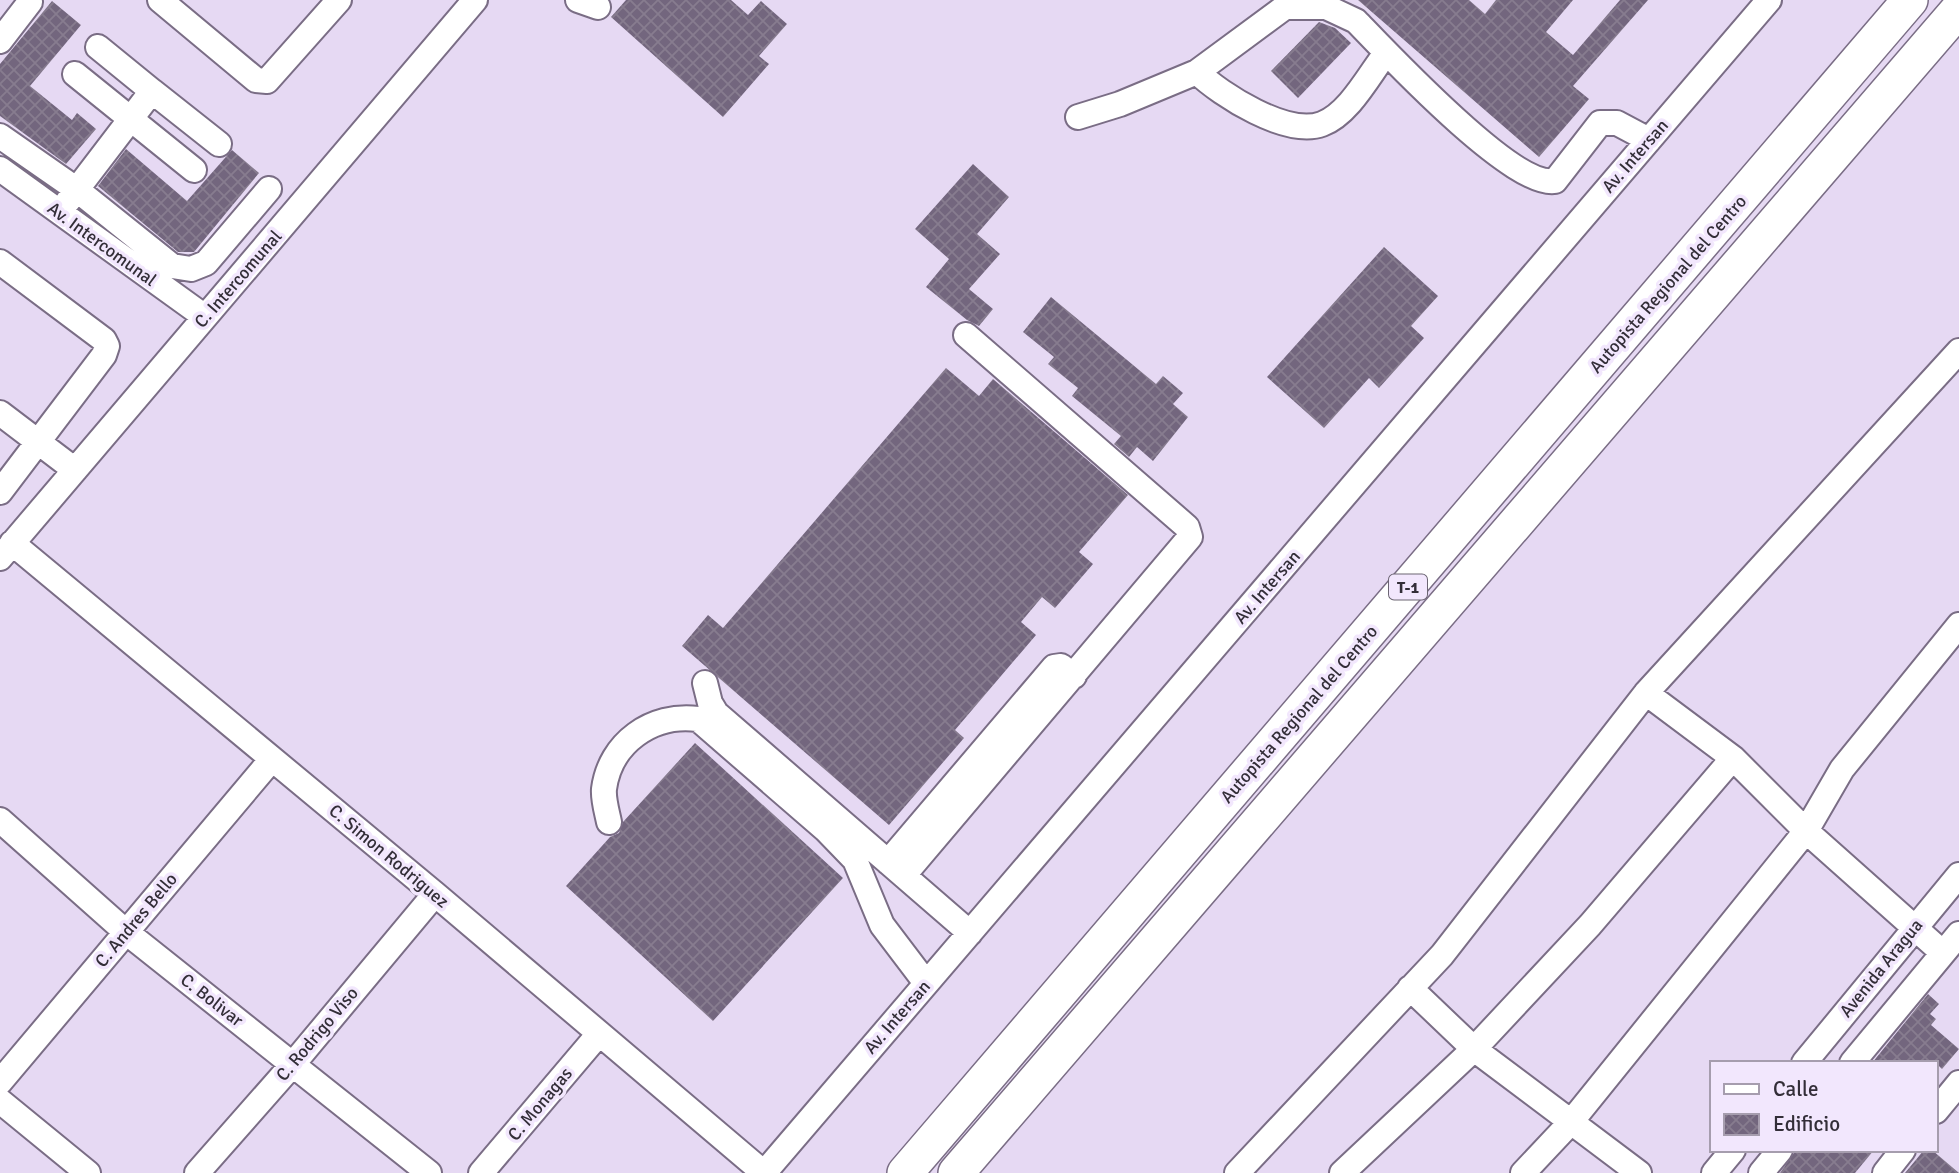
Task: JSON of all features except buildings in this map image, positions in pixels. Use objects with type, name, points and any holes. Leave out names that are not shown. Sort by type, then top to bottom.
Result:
[{"type":"highway","name":"Autopista Regional del Centro","points":[[905,1173],[1910,0]]},
{"type":"highway","name":"T-1","points":[[956,1173],[1959,9]]},
{"type":"street","points":[[160,0],[256,80],[267,81],[339,0]]},
{"type":"street","name":"C. Intercomunal","points":[[6,550],[475,0]]},
{"type":"street","name":"Av. Intersan","points":[[764,1173],[1769,0]]},
{"type":"street","points":[[0,41],[30,2]]},
{"type":"street","points":[[1078,117],[1120,104],[1197,72],[1283,3],[1326,7],[1356,21],[1386,53],[1500,159],[1540,181],[1555,181],[1600,123],[1617,123],[1649,140]]},
{"type":"street","points":[[98,47],[219,144]]},
{"type":"street","points":[[1197,72],[1239,104],[1296,126],[1322,124],[1345,108],[1386,53]]},
{"type":"street","points":[[75,74],[194,170]]},
{"type":"street","points":[[59,213],[152,91]]},
{"type":"street","points":[[0,136],[76,188],[172,266],[191,269],[206,263],[269,189]]},
{"type":"street","name":"Av. Intercomunal","points":[[0,169],[205,317]]},
{"type":"street","points":[[0,262],[104,340],[107,346],[104,355],[0,492]]},
{"type":"street","points":[[896,868],[1054,667],[1061,666],[1074,676],[1191,533],[966,335]]},
{"type":"street","points":[[1237,1173],[1442,955],[1647,693],[1959,351]]},
{"type":"street","points":[[0,413],[75,470]]},
{"type":"street","name":"C. Simon Rodriguez","points":[[6,550],[272,759],[764,1173]]},
{"type":"street","points":[[1523,1173],[1571,1122],[1805,831],[1842,769],[1959,626]]},
{"type":"street","points":[[705,683],[710,703],[716,713],[970,933]]},
{"type":"street","points":[[1647,693],[1733,758],[1805,831],[1943,953]]},
{"type":"street","points":[[609,822],[604,792],[618,748],[653,725],[683,717],[698,719],[826,830],[855,860],[882,925],[926,983]]},
{"type":"street","points":[[1342,1173],[1474,1049],[1590,925],[1733,758]]},
{"type":"street","name":"C. Andres Bello","points":[[0,1082],[272,759]]},
{"type":"street","name":"C. Bolivar","points":[[0,820],[126,932],[429,1173]]},
{"type":"street","name":"Avenida Aragua","points":[[1806,1061],[1959,875]]},
{"type":"street","name":"C. Rodrigo Viso","points":[[197,1173],[293,1064],[435,894]]},
{"type":"street","points":[[1854,1061],[1959,934]]},
{"type":"street","points":[[1410,988],[1474,1049],[1639,1173]]},
{"type":"street","name":"C. Monagas","points":[[481,1173],[598,1035]]},
{"type":"street","points":[[1938,1109],[1959,1083]]},
{"type":"street","points":[[0,1101],[88,1173]]},
{"type":"street","points":[[1714,1173],[1730,1152]]},
{"type":"street","points":[[1761,1173],[1778,1152]]},
{"type":"street","points":[[1885,1173],[1901,1152]]}]
